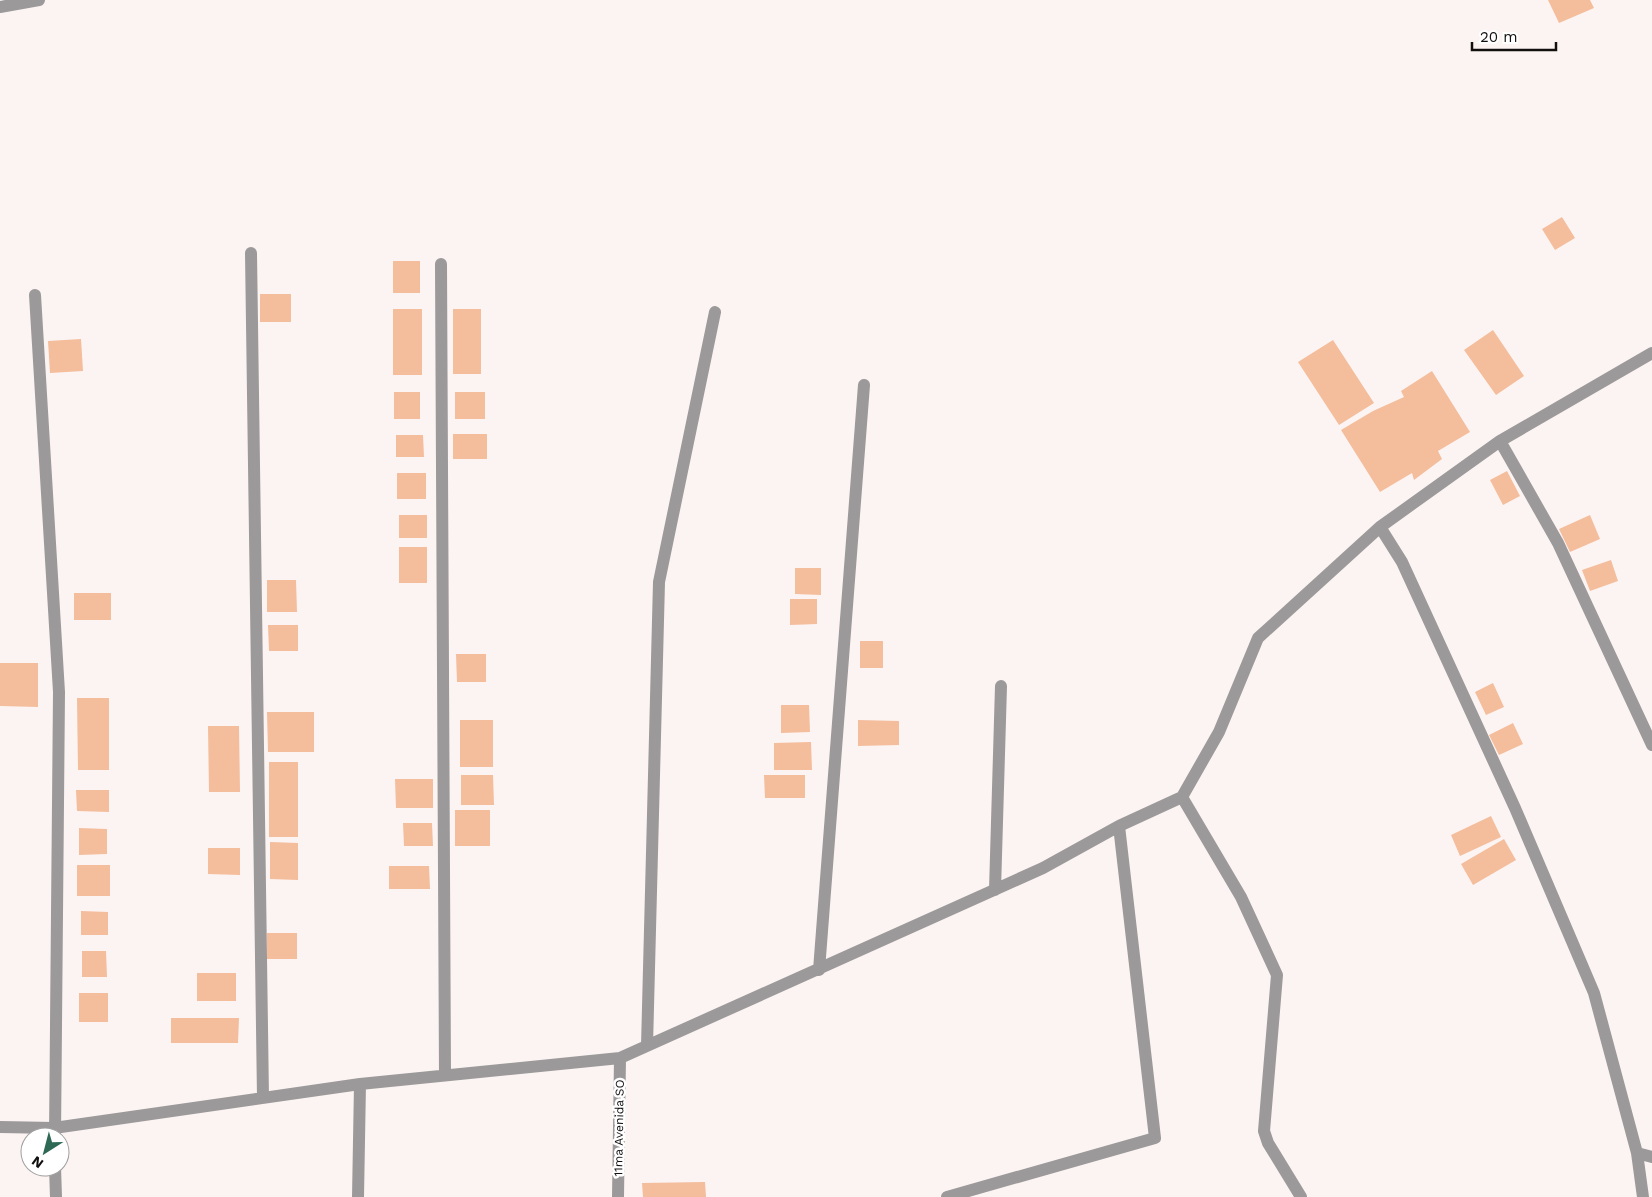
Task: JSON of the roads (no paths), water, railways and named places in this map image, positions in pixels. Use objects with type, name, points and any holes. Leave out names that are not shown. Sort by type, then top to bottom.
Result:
[{"type":"street","points":[[0,7],[40,0]]},
{"type":"street","points":[[251,253],[263,1098]]},
{"type":"street","points":[[441,264],[446,1075]]},
{"type":"street","points":[[35,294],[59,692],[55,1127]]},
{"type":"street","points":[[647,1046],[659,582],[715,312]]},
{"type":"street","points":[[70,1130],[360,1084],[620,1058],[1043,868],[1119,826],[1182,797],[1219,732],[1258,638],[1380,527],[1500,441],[1652,353]]},
{"type":"street","points":[[819,970],[864,385]]},
{"type":"street","points":[[1500,441],[1558,543],[1652,745]]},
{"type":"street","points":[[1380,527],[1402,562],[1515,808],[1594,992],[1637,1153],[1643,1197]]},
{"type":"street","points":[[995,890],[1002,686]]},
{"type":"street","points":[[1182,797],[1241,897],[1277,975],[1264,1131],[1268,1143],[1301,1197]]},
{"type":"street","points":[[947,1197],[1155,1138],[1119,826]]},
{"type":"street","name":"11ma Avenida SO","points":[[618,1197],[620,1058]]},
{"type":"street","points":[[358,1197],[360,1084]]},
{"type":"street","points":[[0,1127],[20,1129]]},
{"type":"street","points":[[1637,1153],[1652,1158]]},
{"type":"street","points":[[55,1177],[56,1197]]}]
